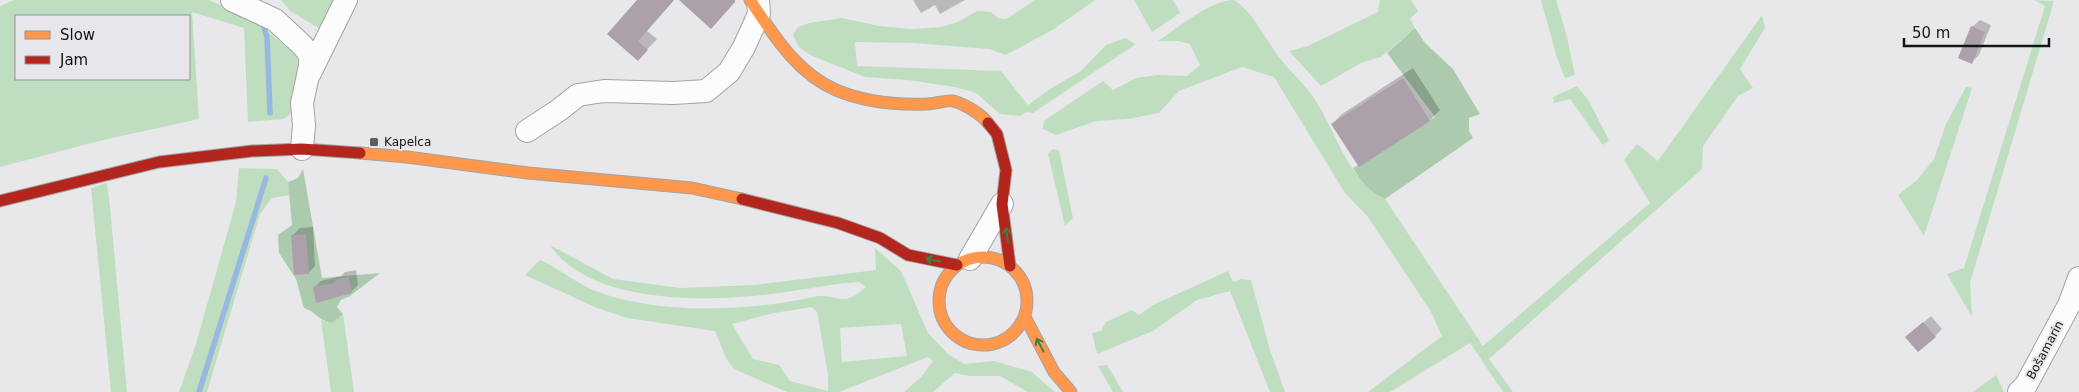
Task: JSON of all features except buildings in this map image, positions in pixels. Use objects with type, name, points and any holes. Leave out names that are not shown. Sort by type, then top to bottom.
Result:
[{"type":"street","points":[[232,0],[275,20],[310,55],[310,66],[302,104],[304,125],[302,149]]},
{"type":"street","points":[[308,77],[346,0]]},
{"type":"street","points":[[527,131],[578,95],[604,91],[673,93],[706,91],[729,72],[744,47],[756,5]]},
{"type":"street","points":[[756,5],[781,46],[806,71],[835,90],[869,101],[927,104],[952,101],[969,108],[985,119],[997,134],[1006,170],[1002,204],[1010,266]]},
{"type":"street","points":[[0,201],[159,162],[252,152],[302,149],[407,157],[528,173],[692,188],[763,203],[838,223],[880,238],[908,255],[918,269]]},
{"type":"street","points":[[908,255],[964,262],[984,257],[998,259],[1010,266],[1020,276],[1026,289],[1028,303],[1025,317],[1019,329],[1010,338],[998,344],[980,346],[962,341],[952,334],[944,324],[938,300],[941,286],[948,274],[964,262],[1002,204]]},
{"type":"street","name":"Bošamarin","points":[[2019,392],[2026,385],[2069,305],[2079,278]]},
{"type":"street","points":[[927,282],[938,300]]},
{"type":"street","points":[[1025,317],[1054,372],[1071,392]]},
{"type":"street","points":[[998,344],[1014,352]]},
{"type":"street","points":[[1038,364],[1054,372]]},
{"type":"green space","points":[[14,0],[209,0],[256,21],[297,58],[299,70],[294,112],[283,119],[248,122],[244,28],[192,12],[199,119],[103,140],[0,167],[0,6]]},
{"type":"green space","points":[[281,0],[340,0],[325,32],[290,11]]},
{"type":"green space","points":[[1035,0],[1095,0],[1054,29],[1006,55],[989,49],[913,43],[855,42],[857,66],[1001,71],[1028,105],[1050,89],[1081,71],[1106,45],[1125,38],[1136,44],[1033,113],[1026,112],[1020,116],[1000,114],[976,93],[955,87],[908,80],[865,77],[810,55],[799,47],[793,35],[798,27],[809,23],[842,18],[879,26],[911,29],[941,27],[958,22],[977,11],[991,12],[998,18],[1006,19]]},
{"type":"green space","points":[[1134,0],[1173,0],[1180,13],[1152,32]]},
{"type":"green space","points":[[1234,0],[1251,16],[1278,56],[1311,94],[1320,107],[1351,167],[1372,191],[1385,199],[1483,346],[1650,203],[1624,160],[1637,144],[1658,161],[1762,15],[1765,28],[1740,69],[1753,88],[1738,96],[1703,146],[1702,169],[1489,359],[1513,392],[1503,392],[1470,343],[1390,392],[1368,392],[1442,336],[1431,312],[1368,217],[1345,193],[1274,77],[1242,67],[1179,91],[1159,113],[1128,119],[1096,121],[1056,135],[1043,129],[1044,121],[1103,81],[1113,90],[1136,78],[1158,75],[1187,76],[1200,65],[1190,44],[1178,41],[1158,41],[1205,10],[1225,1]]},
{"type":"green space","points":[[1380,0],[1411,0],[1418,11],[1410,19],[1415,28],[1381,57],[1361,63],[1321,86],[1289,51],[1308,46],[1378,12]]},
{"type":"green space","points":[[1541,0],[1556,0],[1566,33],[1575,75],[1565,78],[1557,58]]},
{"type":"green space","points":[[2034,0],[2054,1],[1970,283],[1972,317],[1947,274],[1964,268],[2045,6]]},
{"type":"green space","points":[[1415,28],[1425,43],[1453,69],[1480,114],[1469,118],[1469,131],[1473,138],[1385,199],[1366,186],[1353,168],[1435,117],[1387,53]]},
{"type":"green space","points":[[1577,86],[1589,101],[1609,140],[1603,145],[1570,99],[1554,103],[1553,97]]},
{"type":"green space","points":[[1966,87],[1972,88],[1924,236],[1898,195],[1917,180],[1934,159],[1946,124]]},
{"type":"green space","points":[[1053,149],[1059,150],[1073,218],[1065,226],[1048,154]]},
{"type":"green space","points":[[239,168],[277,169],[288,182],[290,195],[272,198],[260,214],[207,392],[179,392],[196,344],[236,202]]},
{"type":"green space","points":[[303,169],[322,278],[380,273],[350,296],[341,300],[337,307],[343,314],[333,323],[304,308],[296,279],[279,253],[278,235],[292,225],[288,182],[298,178]]},
{"type":"green space","points":[[107,183],[127,392],[111,392],[91,188]]},
{"type":"green space","points":[[550,245],[613,279],[681,288],[753,285],[876,270],[875,248],[901,271],[928,333],[949,355],[965,364],[994,361],[1032,372],[1055,392],[1028,392],[1000,376],[969,376],[955,373],[933,392],[904,392],[922,376],[933,361],[928,357],[839,392],[787,392],[734,369],[727,360],[715,331],[627,318],[597,308],[525,275],[540,260],[586,287],[618,298],[646,304],[705,308],[735,308],[764,305],[818,296],[846,299],[866,287],[859,282],[774,294],[678,298],[617,288],[590,278],[567,264]],"holes":[[[812,307],[817,312],[828,374],[828,391],[790,381],[779,365],[753,359],[732,324],[774,313]],[[901,324],[907,356],[842,362],[840,328]]]},
{"type":"green space","points":[[1228,271],[1233,282],[1241,279],[1251,280],[1270,350],[1285,392],[1270,392],[1230,291],[1197,300],[1153,331],[1097,354],[1092,333],[1101,331],[1106,322],[1132,310],[1139,315],[1153,305]]},
{"type":"green space","points":[[343,314],[354,392],[331,392],[321,320],[333,323]]},
{"type":"green space","points":[[1107,365],[1123,392],[1113,392],[1098,366]]},
{"type":"green space","points":[[1996,375],[2004,392],[1973,392]]},
{"type":"waterway","points":[[262,21],[267,37],[270,113]]},
{"type":"waterway","points":[[199,392],[266,178]]},
{"type":"traffic: slow","points":[[750,0],[777,39],[797,63],[822,83],[847,94],[880,102],[929,104],[953,101],[963,104],[988,123]]},
{"type":"traffic: slow","points":[[360,153],[407,157],[528,173],[692,188],[742,199]]},
{"type":"traffic: slow","points":[[974,257],[992,257],[1008,264],[1020,276],[1027,292],[1027,301],[1027,310],[1020,326],[1008,338],[992,345],[974,345],[958,338],[946,326],[939,310],[939,292],[946,276],[958,264],[974,257]]},
{"type":"traffic: slow","points":[[1025,317],[1054,372],[1071,392]]},
{"type":"traffic: jam","points":[[988,123],[997,134],[1006,170],[1002,204],[1010,266]]},
{"type":"traffic: jam","points":[[0,201],[159,162],[252,151],[302,149],[360,153]]},
{"type":"traffic: jam","points":[[742,199],[838,223],[880,238],[908,255],[957,265]]},
{"type":"place","name":"Kapelca","points":[[374,142]]}]
